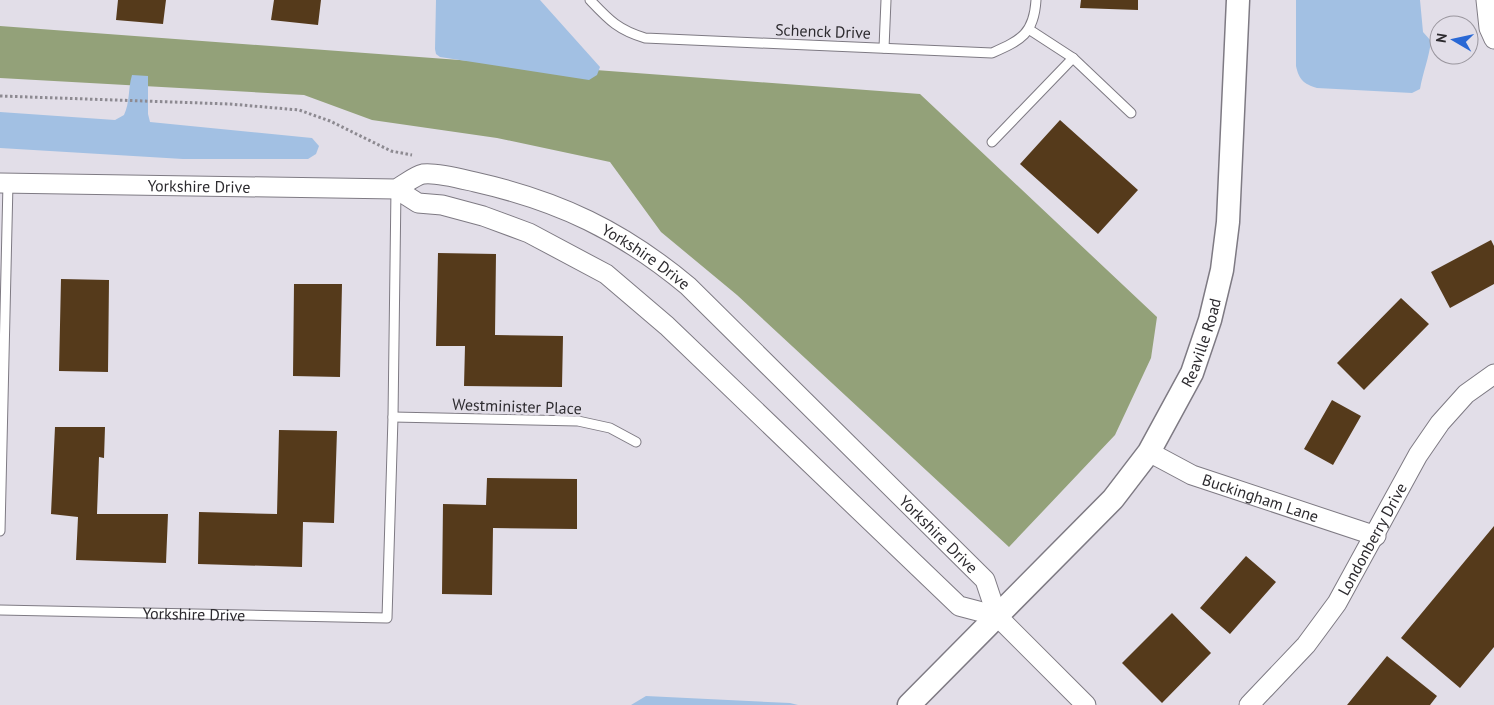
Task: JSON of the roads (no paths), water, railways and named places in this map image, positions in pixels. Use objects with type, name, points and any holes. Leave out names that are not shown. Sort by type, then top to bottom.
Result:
[{"type":"street","name":"Reaville Road","points":[[909,705],[1113,499],[1149,452],[1192,373],[1210,320],[1222,270],[1228,222],[1238,0]]},
{"type":"street","points":[[1486,0],[1489,28],[1494,39]]},
{"type":"street","name":"Yorkshire Drive","points":[[4,183],[396,189],[423,174],[451,177],[494,187],[583,217],[613,232],[646,253],[688,286],[985,580],[997,616]]},
{"type":"street","points":[[396,189],[418,203],[442,205],[529,233],[606,274],[667,326],[959,606],[997,616],[1086,705]]},
{"type":"street","name":"Londonberry Drive","points":[[1249,705],[1306,645],[1337,603],[1376,536],[1418,455],[1440,423],[1466,394],[1494,374]]},
{"type":"street","name":"Buckingham Lane","points":[[1149,452],[1192,475],[1376,536]]},
{"type":"lane","name":"Schenck Drive","points":[[590,0],[611,23],[625,32],[645,38],[992,53],[1017,42],[1030,30]]},
{"type":"lane","points":[[884,48],[886,0]]},
{"type":"lane","points":[[1036,0],[1036,12],[1030,30],[1073,58],[1131,113]]},
{"type":"lane","points":[[992,142],[1073,58]]},
{"type":"lane","points":[[0,531],[4,183]]},
{"type":"lane","points":[[393,417],[396,189]]},
{"type":"lane","name":"Westminister Place","points":[[393,417],[578,421],[610,428],[636,442]]},
{"type":"lane","name":"Yorkshire Drive","points":[[0,610],[387,618],[393,417]]},
{"type":"water","points":[[436,0],[540,0],[600,67],[597,75],[589,80],[440,57],[436,54],[435,49]]},
{"type":"water","points":[[1296,0],[1420,0],[1423,32],[1429,39],[1429,53],[1420,89],[1412,93],[1317,88],[1305,83],[1299,75],[1296,66]]},
{"type":"water","points":[[132,75],[148,76],[148,114],[150,122],[312,138],[319,146],[316,154],[308,159],[183,159],[0,148],[0,112],[115,120],[124,115],[126,110]]},
{"type":"water","points":[[646,696],[790,703],[798,705],[631,705]]}]
